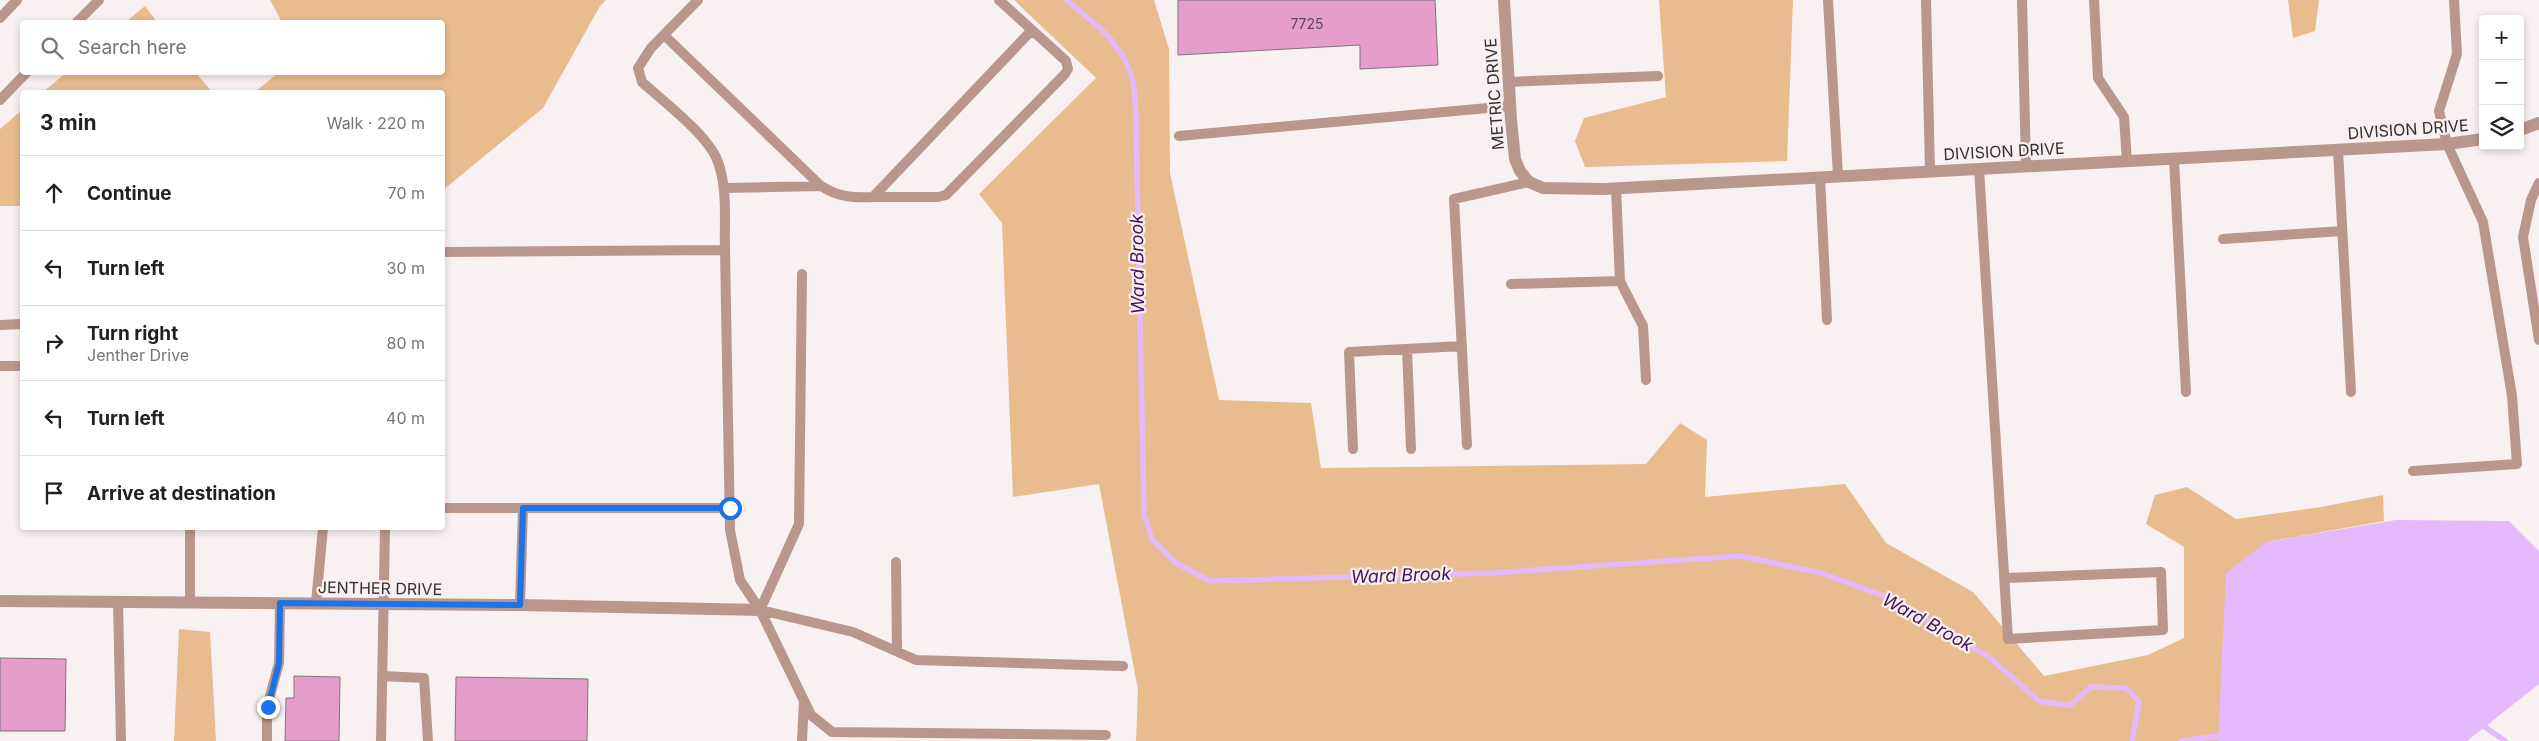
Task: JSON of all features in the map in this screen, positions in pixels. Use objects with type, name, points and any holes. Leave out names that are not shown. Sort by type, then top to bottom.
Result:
[{"type":"street","name":"METRIC DRIVE","points":[[1504,0],[1508,82],[1515,159],[1529,182]]},
{"type":"street","points":[[2524,129],[2539,124]]},
{"type":"street","name":"DIVISION DRIVE","points":[[1529,182],[1542,188],[1616,188],[2447,144],[2479,140]]},
{"type":"street","name":"JENTHER DRIVE","points":[[0,600],[520,605],[760,610]]},
{"type":"lane","points":[[0,18],[17,0]]},
{"type":"lane","points":[[79,20],[99,0]]},
{"type":"lane","points":[[698,0],[651,48],[638,68],[642,82],[709,144],[718,162],[724,188],[730,530],[740,580],[760,610],[811,715],[832,732],[1106,735]]},
{"type":"lane","points":[[664,35],[821,186],[834,194],[851,198],[938,197],[946,195],[1068,69],[1066,61],[999,0]]},
{"type":"lane","points":[[1828,0],[1838,176]]},
{"type":"lane","points":[[1926,0],[1930,171]]},
{"type":"lane","points":[[2022,0],[2026,166]]},
{"type":"lane","points":[[2094,0],[2098,78],[2124,117],[2128,161]]},
{"type":"lane","points":[[2413,471],[2517,464],[2512,396],[2483,222],[2447,144],[2438,112],[2457,54],[2454,0]]},
{"type":"lane","points":[[873,197],[1032,30]]},
{"type":"lane","points":[[0,100],[24,75]]},
{"type":"lane","points":[[1508,82],[1658,76]]},
{"type":"lane","points":[[1179,136],[1510,106]]},
{"type":"lane","points":[[2338,150],[2351,392]]},
{"type":"lane","points":[[2174,159],[2186,392]]},
{"type":"lane","points":[[1979,169],[2008,639],[2163,630],[2161,572],[2005,578]]},
{"type":"lane","points":[[1820,177],[1827,320]]},
{"type":"lane","points":[[1467,445],[1454,199],[1529,182]]},
{"type":"lane","points":[[2539,183],[2531,200],[2523,238],[2539,340]]},
{"type":"lane","points":[[724,188],[821,186]]},
{"type":"lane","points":[[1616,188],[1620,281],[1643,326],[1646,380]]},
{"type":"lane","points":[[2223,239],[2342,231]]},
{"type":"lane","points":[[445,252],[725,250]]},
{"type":"lane","points":[[760,610],[799,524],[802,274]]},
{"type":"lane","points":[[1511,284],[1620,281]]},
{"type":"lane","points":[[0,325],[20,324]]},
{"type":"lane","points":[[1353,449],[1349,352],[1462,346]]},
{"type":"lane","points":[[1407,349],[1410,449]]},
{"type":"lane","points":[[0,366],[20,366]]},
{"type":"lane","points":[[445,508],[730,508]]},
{"type":"lane","points":[[520,605],[523,508]]},
{"type":"lane","points":[[190,530],[190,602]]},
{"type":"lane","points":[[316,603],[323,530]]},
{"type":"lane","points":[[381,741],[385,530]]},
{"type":"lane","points":[[896,562],[896,651]]},
{"type":"lane","points":[[118,602],[121,741]]},
{"type":"lane","points":[[267,741],[268,707],[279,663],[280,603]]},
{"type":"lane","points":[[760,610],[853,632],[916,660],[1122,666]]},
{"type":"lane","points":[[382,676],[424,678],[428,741]]},
{"type":"lane","points":[[802,741],[804,700]]},
{"type":"shaded area","points":[[270,0],[606,0],[600,6],[543,108],[445,188],[445,90],[257,90],[276,75],[445,75],[445,20],[281,20]]},
{"type":"shaded area","points":[[1014,0],[1154,0],[1169,49],[1170,173],[1219,400],[1311,403],[1321,468],[1646,464],[1680,423],[1707,440],[1705,497],[1845,484],[1886,543],[1973,592],[2044,676],[2148,655],[2184,638],[2184,547],[2146,524],[2155,495],[2187,487],[2236,519],[2321,507],[2383,495],[2384,521],[2266,542],[2218,741],[1136,741],[1138,690],[1099,484],[1013,497],[1002,223],[979,194],[1096,78]]},
{"type":"shaded area","points":[[1659,0],[1793,0],[1787,161],[1585,167],[1575,141],[1584,118],[1666,97]]},
{"type":"shaded area","points":[[2288,0],[2319,0],[2315,31],[2293,38]]},
{"type":"shaded area","points":[[145,6],[156,20],[128,20]]},
{"type":"shaded area","points":[[63,75],[198,75],[210,90],[45,90]]},
{"type":"shaded area","points":[[20,112],[20,206],[0,206],[0,129]]},
{"type":"shaded area","points":[[2396,520],[2509,521],[2539,551],[2539,684],[2467,741],[2218,741],[2226,573],[2266,542]]},
{"type":"shaded area","points":[[179,629],[210,632],[216,741],[174,741]]},
{"type":"building","points":[[1178,0],[1435,0],[1438,65],[1360,69],[1360,45],[1178,55]]},
{"type":"building","points":[[0,658],[66,659],[65,731],[0,731]]},
{"type":"building","points":[[294,676],[340,677],[339,741],[285,741],[286,698],[294,698]]},
{"type":"building","points":[[456,677],[588,679],[587,741],[455,741]]},
{"type":"waterway","name":"Ward Brook","points":[[1066,0],[1116,45],[1129,69],[1133,82],[1136,117],[1144,514],[1152,539],[1176,563],[1210,581],[1492,573],[1740,556],[1821,573],[1892,599],[1989,657],[2039,701],[2069,706],[2091,687],[2126,688],[2139,701],[2132,741]]},
{"type":"waterway","points":[[2485,727],[2505,741]]},
{"type":"waterway","name":"Ward Brook","points":[[2181,741],[2218,736]]},
{"type":"route","points":[[268,707],[279,663],[280,603],[520,605],[523,508],[730,508]]}]
